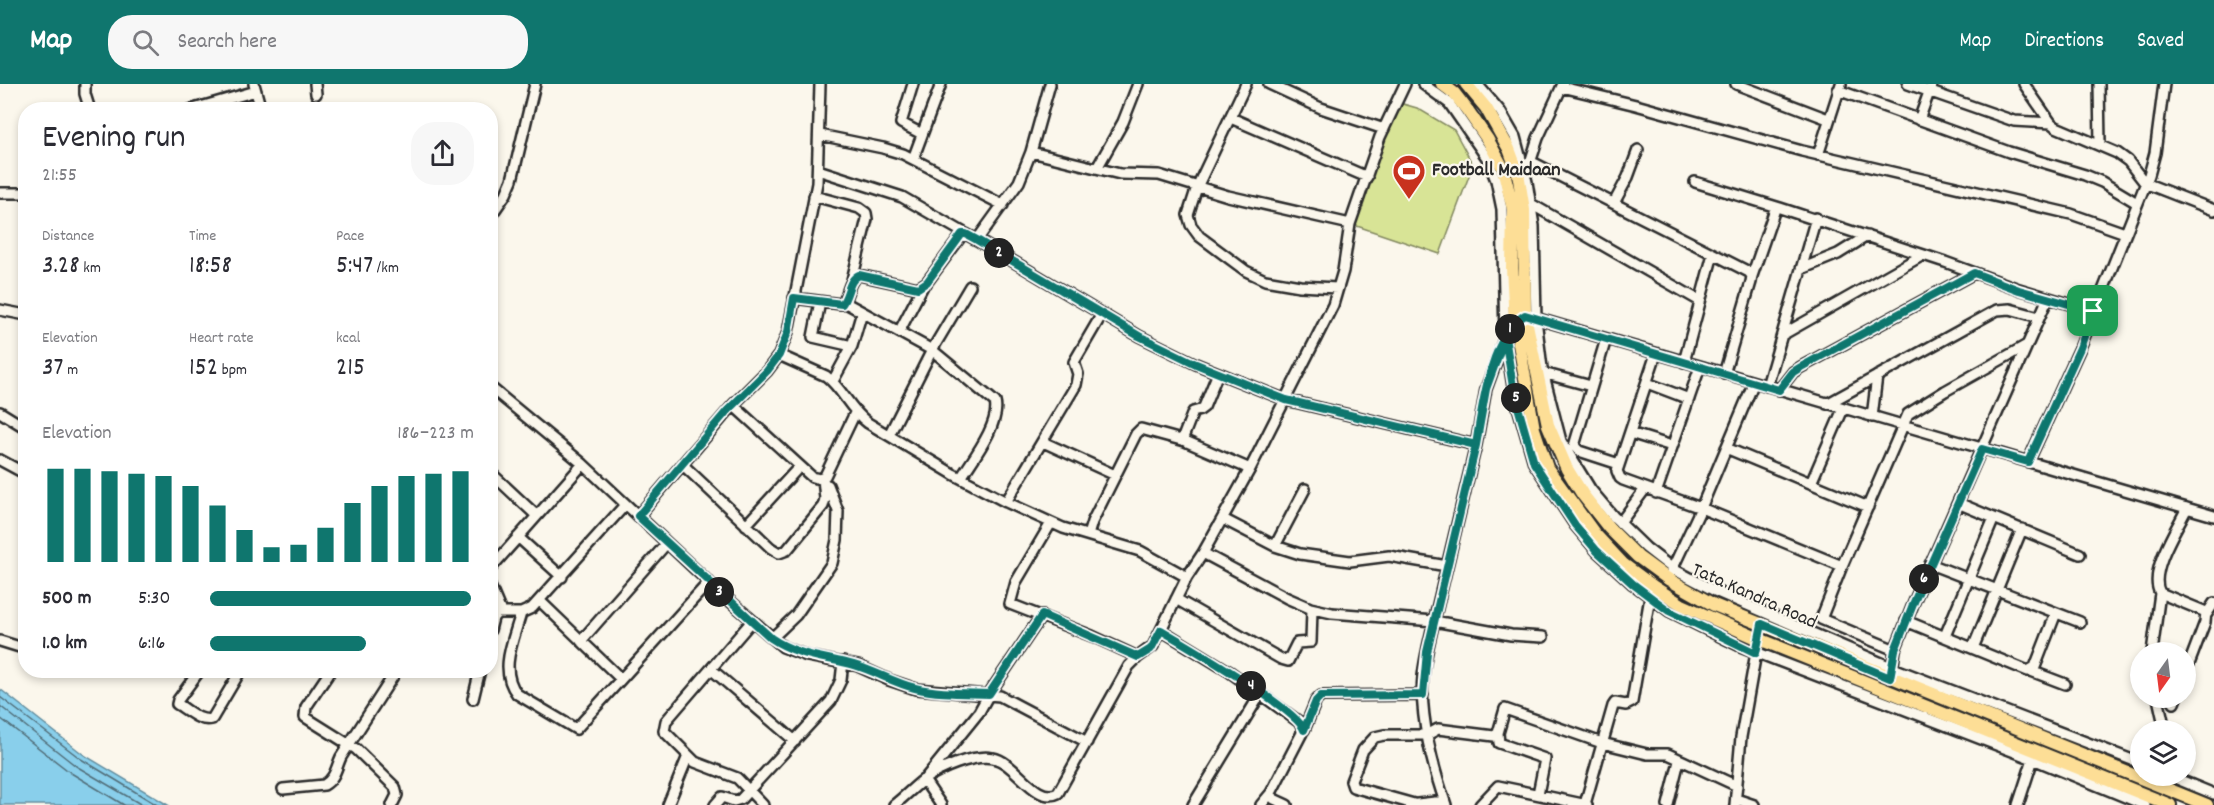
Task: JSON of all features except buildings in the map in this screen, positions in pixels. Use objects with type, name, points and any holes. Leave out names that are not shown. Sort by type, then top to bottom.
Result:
[{"type":"main road","name":"Tata Kandra Road","points":[[1442,84],[1454,93],[1468,111],[1488,140],[1503,168],[1513,209],[1512,268],[1548,425],[1567,469],[1616,536],[1638,557],[1670,574],[1714,605],[2042,731],[2207,805]]},
{"type":"main road","name":"Tata Kandra Road","points":[[1466,84],[1486,108],[1509,149],[1527,207],[1525,318],[1534,429],[1547,468],[1594,533],[1623,564],[1654,588],[1682,605],[1759,639],[2034,755],[2170,805]]},
{"type":"street","points":[[85,84],[88,102]]},
{"type":"street","points":[[498,206],[512,180],[535,84]]},
{"type":"street","points":[[638,516],[732,405],[767,371],[779,355],[788,332],[819,170],[820,84]]},
{"type":"street","points":[[913,84],[901,123],[922,135]]},
{"type":"street","points":[[913,159],[941,84]]},
{"type":"street","points":[[1097,168],[1123,122],[1138,84]]},
{"type":"street","points":[[1246,84],[1197,187],[1188,215],[1191,225],[1199,236],[1246,271],[1265,280],[1337,288]]},
{"type":"street","points":[[1269,84],[1321,108],[1384,129]]},
{"type":"street","points":[[924,780],[958,763],[987,757],[996,758],[1009,767],[1041,796],[1050,797],[1058,794],[1129,666],[1151,649],[1186,577],[1203,553],[1250,470],[1333,305],[1343,272],[1350,224],[1384,129],[1405,84]]},
{"type":"street","points":[[1423,84],[1449,103],[1487,158],[1496,180],[1502,209],[1505,337],[1514,393],[1534,463],[1583,534],[1626,577],[1669,611],[1756,653],[2034,755],[2145,805]]},
{"type":"street","points":[[1477,84],[1500,111],[1515,137],[1527,182]]},
{"type":"street","points":[[1736,84],[1828,119]]},
{"type":"street","points":[[1908,84],[1931,88],[2014,121],[2051,123]]},
{"type":"street","points":[[2024,84],[2056,127],[2100,145],[2128,161],[2145,183],[2213,208]]},
{"type":"street","points":[[2098,84],[2100,145]]},
{"type":"street","points":[[2028,462],[2080,348],[2145,183],[2155,153],[2164,84]]},
{"type":"street","points":[[977,240],[1019,182],[1031,152],[1047,85]]},
{"type":"street","points":[[1700,301],[1527,207],[1530,161],[1562,86],[1818,155],[2071,214],[2125,233]]},
{"type":"street","points":[[213,102],[255,87],[259,102]]},
{"type":"street","points":[[1818,155],[1840,87],[1919,120],[2009,152],[2085,175],[2102,182],[2137,203]]},
{"type":"street","points":[[1919,120],[1931,88]]},
{"type":"street","points":[[1231,118],[1366,177]]},
{"type":"street","points":[[820,135],[883,148],[913,159],[1002,205]]},
{"type":"street","points":[[1614,203],[1631,171],[1638,150]]},
{"type":"street","points":[[1031,152],[1120,174],[1159,175],[1197,187],[1350,224]]},
{"type":"street","points":[[1530,161],[1749,272],[1752,276]]},
{"type":"street","points":[[819,170],[903,197],[1139,336],[1218,373],[1286,400],[1476,445]]},
{"type":"street","points":[[1695,182],[1816,218],[2048,298],[2093,311]]},
{"type":"street","points":[[0,193],[18,193]]},
{"type":"street","points":[[814,196],[859,208],[866,213],[867,219],[852,280],[844,302]]},
{"type":"street","points":[[1724,374],[1752,276],[1775,208],[1780,207]]},
{"type":"street","points":[[1767,386],[1816,218]]},
{"type":"street","points":[[899,332],[923,286],[959,237],[966,234]]},
{"type":"street","points":[[1801,269],[1838,254],[1867,236]]},
{"type":"street","points":[[1684,362],[1713,254]]},
{"type":"street","points":[[1782,335],[1923,255]]},
{"type":"street","points":[[1779,390],[1793,372],[1801,367],[1974,273]]},
{"type":"street","points":[[852,280],[856,276],[863,275],[912,288],[923,286]]},
{"type":"street","points":[[889,435],[932,350],[970,286]]},
{"type":"street","points":[[794,298],[838,304],[844,302],[932,350],[992,398],[996,407],[990,430],[961,478]]},
{"type":"street","points":[[1525,318],[1543,373],[1561,441],[1586,492],[1646,548],[1670,574],[1715,591],[1805,631],[1892,673],[1895,650],[1906,621],[2048,298]]},
{"type":"street","points":[[820,302],[813,337],[852,346]]},
{"type":"street","points":[[1827,404],[1997,310],[2010,309],[2039,317]]},
{"type":"street","points":[[0,310],[18,313]]},
{"type":"street","points":[[832,381],[852,346],[862,312]]},
{"type":"street","points":[[1006,502],[1076,385],[1078,374],[1074,362],[1102,314]]},
{"type":"street","points":[[1498,733],[1491,736],[1438,729],[1427,735],[1384,735],[1375,738],[1363,750],[1351,785],[1356,789],[1410,804],[1445,803],[1427,735],[1425,725],[1423,695],[1427,652],[1476,445],[1486,389],[1505,337],[1525,318]]},
{"type":"street","points":[[1525,318],[1606,339],[2214,516]]},
{"type":"street","points":[[1606,339],[1574,446],[1579,451],[1619,464]]},
{"type":"street","points":[[1805,631],[1821,619],[1908,414],[2027,345]]},
{"type":"street","points":[[1656,354],[1619,464],[1617,471],[1620,478],[1701,508],[1842,566]]},
{"type":"street","points":[[779,355],[818,371],[832,381],[855,413],[961,478],[1051,523],[1140,551],[1186,577]]},
{"type":"street","points":[[1656,493],[1700,367]]},
{"type":"street","points":[[1182,440],[1193,412],[1204,407],[1218,373]]},
{"type":"street","points":[[1543,373],[1591,386]]},
{"type":"street","points":[[1872,417],[1877,376]]},
{"type":"street","points":[[1670,574],[1701,508],[1754,382]]},
{"type":"street","points":[[1647,383],[1689,399]]},
{"type":"street","points":[[498,394],[583,464],[771,638],[795,652],[843,662],[916,689],[946,693],[989,694],[1012,701],[1087,742]]},
{"type":"street","points":[[732,405],[812,477],[816,479],[824,477]]},
{"type":"street","points":[[1811,483],[1843,409]]},
{"type":"street","points":[[0,412],[18,423]]},
{"type":"street","points":[[682,464],[771,548],[779,552],[787,550],[824,503],[824,477],[855,413]]},
{"type":"street","points":[[1088,535],[1115,475],[1136,434],[1141,429],[1209,450],[1250,470]]},
{"type":"street","points":[[1630,433],[1672,446]]},
{"type":"street","points":[[1042,442],[1115,475]]},
{"type":"street","points":[[1726,448],[1868,507]]},
{"type":"street","points":[[0,460],[18,470]]},
{"type":"street","points":[[498,560],[583,464]]},
{"type":"street","points":[[746,525],[800,466]]},
{"type":"street","points":[[771,638],[796,615],[832,563],[837,540],[838,511],[824,477]]},
{"type":"street","points":[[498,483],[537,516]]},
{"type":"street","points":[[1275,546],[1305,489]]},
{"type":"street","points":[[1620,523],[1645,489]]},
{"type":"street","points":[[1958,503],[2080,554]]},
{"type":"street","points":[[498,614],[529,611],[625,505]]},
{"type":"street","points":[[2153,642],[2162,558],[2187,508]]},
{"type":"street","points":[[1945,636],[1994,518]]},
{"type":"street","points":[[1223,519],[1275,546],[1300,554],[1350,561],[1389,556],[1447,566]]},
{"type":"street","points":[[1051,523],[1016,582],[1009,601],[1012,606],[1042,615],[1138,657]]},
{"type":"street","points":[[1973,648],[2022,529]]},
{"type":"street","points":[[518,537],[562,577]]},
{"type":"street","points":[[581,641],[667,543]]},
{"type":"street","points":[[1203,553],[1312,609],[1332,613],[1434,621],[1511,635],[1543,637]]},
{"type":"street","points":[[1930,564],[2080,622]]},
{"type":"street","points":[[521,613],[508,665],[509,681],[517,694],[576,729],[709,582]]},
{"type":"street","points":[[2160,593],[2202,610],[2206,615]]},
{"type":"street","points":[[1487,803],[1498,786],[1586,805],[1613,706],[1615,703],[1626,705],[1632,702],[1650,597]]},
{"type":"street","points":[[1176,598],[1288,661],[1297,643],[1311,642],[1312,609]]},
{"type":"street","points":[[540,601],[621,679]]},
{"type":"street","points":[[2196,644],[2206,615],[2214,603]]},
{"type":"street","points":[[498,605],[501,612]]},
{"type":"street","points":[[2031,671],[2035,667],[2056,612]]},
{"type":"street","points":[[894,805],[924,780],[979,712],[1042,615]]},
{"type":"street","points":[[1821,619],[1895,650]]},
{"type":"street","points":[[752,621],[664,726],[666,735],[688,756],[701,765],[731,774],[763,805]]},
{"type":"street","points":[[1906,621],[2066,684]]},
{"type":"street","points":[[1754,805],[1735,802],[1741,737],[1762,624]]},
{"type":"street","points":[[1161,630],[1261,693],[1299,722],[1304,730]]},
{"type":"street","points":[[0,641],[18,647]]},
{"type":"street","points":[[715,805],[722,797],[737,801],[795,741],[834,696],[841,680],[843,662]]},
{"type":"street","points":[[711,669],[795,741]]},
{"type":"street","points":[[192,678],[177,704],[208,721],[212,719],[237,678]]},
{"type":"street","points":[[326,678],[306,707],[305,717],[362,754],[395,787],[397,795],[392,805]]},
{"type":"street","points":[[282,789],[324,785],[329,782],[349,744],[392,678]]},
{"type":"street","points":[[473,699],[478,678]]},
{"type":"street","points":[[1193,805],[1261,693]]},
{"type":"street","points":[[1261,805],[1271,794],[1304,730],[1316,701],[1321,696],[1423,695]]},
{"type":"street","points":[[1538,794],[1545,759],[1499,743],[1498,733],[1504,710],[1508,709],[1602,743],[1647,754],[1668,754],[1737,786]]},
{"type":"street","points":[[2018,805],[2042,731],[2130,760]]},
{"type":"street","points":[[668,805],[688,756]]},
{"type":"street","points":[[1668,805],[1679,760]]},
{"type":"street","points":[[924,780],[941,805]]},
{"type":"street","points":[[2194,786],[2214,794]]},
{"type":"street","points":[[1271,794],[1274,799],[1287,805]]},
{"type":"green space","name":"Football Maidaan","points":[[1396,102],[1417,108],[1454,130],[1473,165],[1440,254],[1351,224]]},
{"type":"water","points":[[0,689],[84,755],[168,805],[0,805]]},
{"type":"place","name":"Football Maidaan","points":[[1409,200]]},
{"type":"route","points":[[2093,311],[2019,290],[1974,273],[1801,367],[1793,372],[1779,390],[1525,315],[1515,321],[1505,337],[1498,353],[1486,389],[1476,445],[1286,400],[1196,364],[1139,336],[977,240],[962,234],[927,282],[918,288],[859,275],[852,280],[842,304],[794,298],[788,332],[779,355],[767,371],[727,411],[638,516],[771,638],[783,647],[807,656],[858,666],[916,689],[946,693],[989,694],[1042,615],[1138,657],[1151,649],[1161,630],[1254,688],[1302,724],[1304,730],[1316,701],[1324,695],[1423,695],[1427,652],[1476,445],[1486,389],[1505,337],[1514,393],[1534,463],[1575,525],[1597,551],[1633,584],[1669,611],[1756,653],[1762,624],[1890,678],[1895,650],[1914,602],[1982,449],[2028,462],[2080,348],[2093,311]]}]
